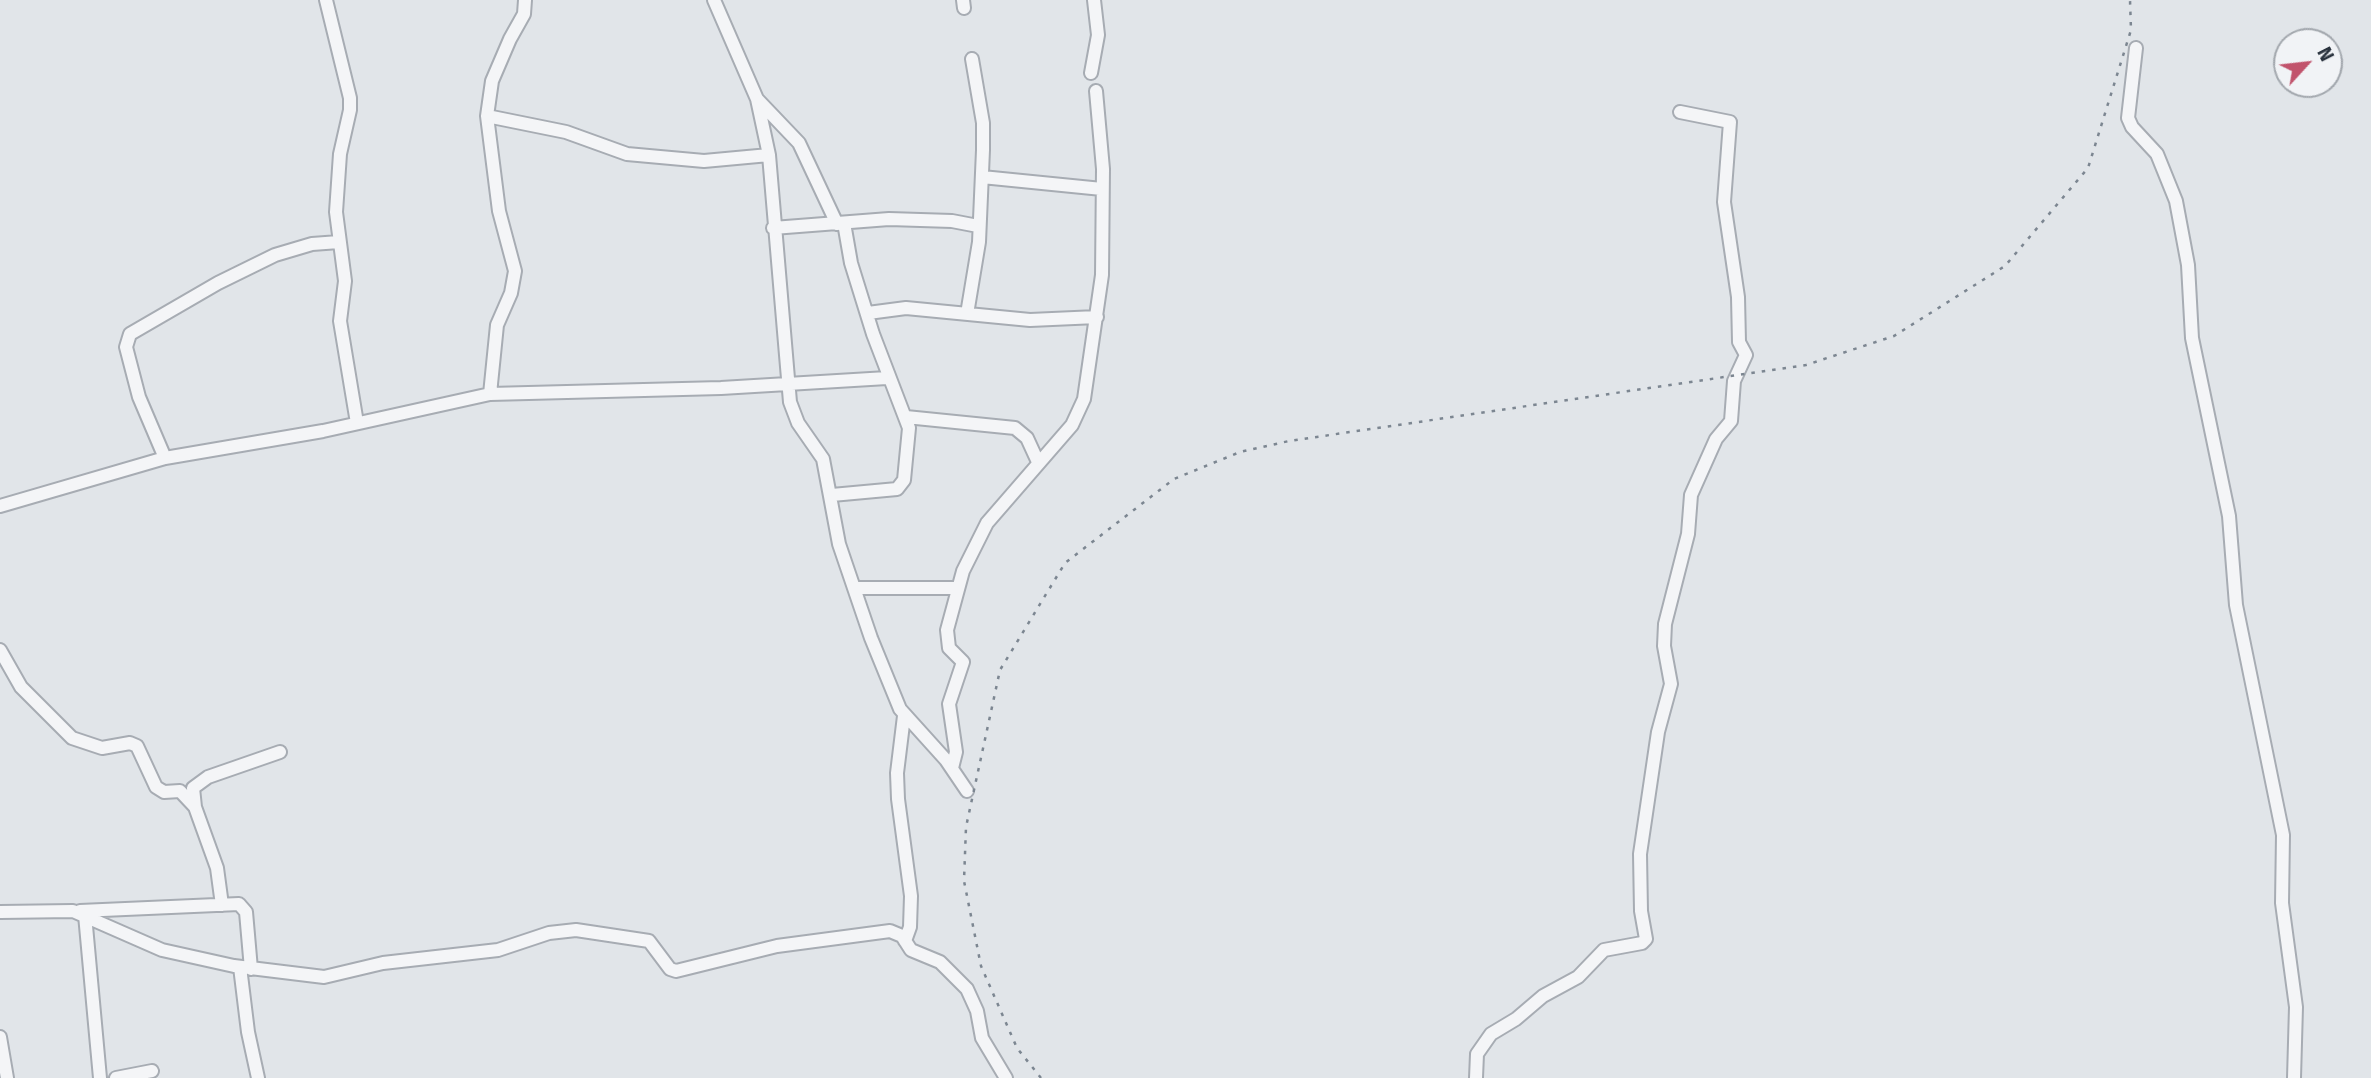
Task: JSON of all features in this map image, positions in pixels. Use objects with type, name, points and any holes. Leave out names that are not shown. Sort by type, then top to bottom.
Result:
[{"type":"street","points":[[326,0],[340,50],[351,110],[336,190],[339,243],[345,281],[340,321],[357,424]]},
{"type":"street","points":[[490,394],[497,324],[511,293],[515,271],[498,204],[486,116],[492,81],[524,14],[525,0]]},
{"type":"street","points":[[714,0],[757,99],[769,155],[787,384],[798,423],[822,459],[832,495],[839,544],[856,587],[871,638],[904,716],[952,768],[967,791]]},
{"type":"street","points":[[1091,73],[1098,35],[1094,0]]},
{"type":"street","points":[[2136,48],[2128,118],[2132,127],[2157,154],[2176,201],[2188,265],[2194,351],[2213,448],[2224,480],[2236,605],[2283,835],[2282,902],[2296,1007],[2294,1078]]},
{"type":"street","points":[[967,314],[979,242],[982,177],[983,123],[972,59]]},
{"type":"street","points":[[952,768],[956,752],[949,704],[963,663],[960,656],[949,648],[947,630],[958,587],[970,555],[987,523],[1072,425],[1084,399],[1102,275],[1102,189],[1096,91]]},
{"type":"street","points":[[757,99],[799,143],[840,224],[887,377],[909,429],[906,469],[900,486],[891,491],[832,495]]},
{"type":"street","points":[[1476,1078],[1477,1054],[1491,1034],[1516,1019],[1543,996],[1578,977],[1604,950],[1642,943],[1646,939],[1640,900],[1640,854],[1658,732],[1671,684],[1664,646],[1665,624],[1677,566],[1688,534],[1691,495],[1716,439],[1731,421],[1734,381],[1745,355],[1740,342],[1738,297],[1724,202],[1730,122],[1680,112]]},
{"type":"street","points":[[486,116],[566,132],[627,154],[704,161],[769,155]]},
{"type":"street","points":[[982,177],[1102,189]]},
{"type":"street","points":[[980,197],[1002,178]]},
{"type":"street","points":[[774,229],[889,219],[951,220],[978,226]]},
{"type":"street","points":[[165,458],[141,403],[126,347],[130,334],[218,283],[275,255],[312,244],[339,243]]},
{"type":"street","points":[[867,313],[906,307],[1030,320],[1097,317]]},
{"type":"street","points":[[0,506],[165,458],[357,424],[490,394],[787,384],[887,377]]},
{"type":"street","points":[[906,417],[1015,428],[1027,438],[1038,462]]},
{"type":"street","points":[[856,587],[958,587]]},
{"type":"street","points":[[0,650],[21,687],[72,738],[102,748],[130,743],[137,746],[156,787],[164,792],[183,793],[195,807]]},
{"type":"street","points":[[904,716],[897,772],[911,897],[911,927],[905,941]]},
{"type":"street","points":[[222,905],[217,868],[195,807],[193,788],[199,780],[280,752]]},
{"type":"street","points":[[0,912],[79,913],[239,904],[246,912],[248,1032],[258,1078]]},
{"type":"street","points":[[79,913],[162,950],[246,968],[324,977],[340,976],[383,963],[498,950],[549,933],[576,930],[649,941],[670,969],[676,971],[777,946],[874,931],[896,932],[911,950],[940,962],[967,989],[977,1011],[982,1038],[1006,1078]]},
{"type":"street","points":[[79,913],[100,1078]]},
{"type":"street","points":[[0,1037],[7,1078]]},
{"type":"street","points":[[116,1078],[152,1071]]},
{"type":"railway","points":[[1041,1078],[1017,1048],[981,966],[964,881],[966,827],[1000,670],[1065,563],[1174,479],[1240,452],[1289,441],[1806,365],[1894,336],[2005,266],[2088,168],[2131,30],[2130,0]]}]
